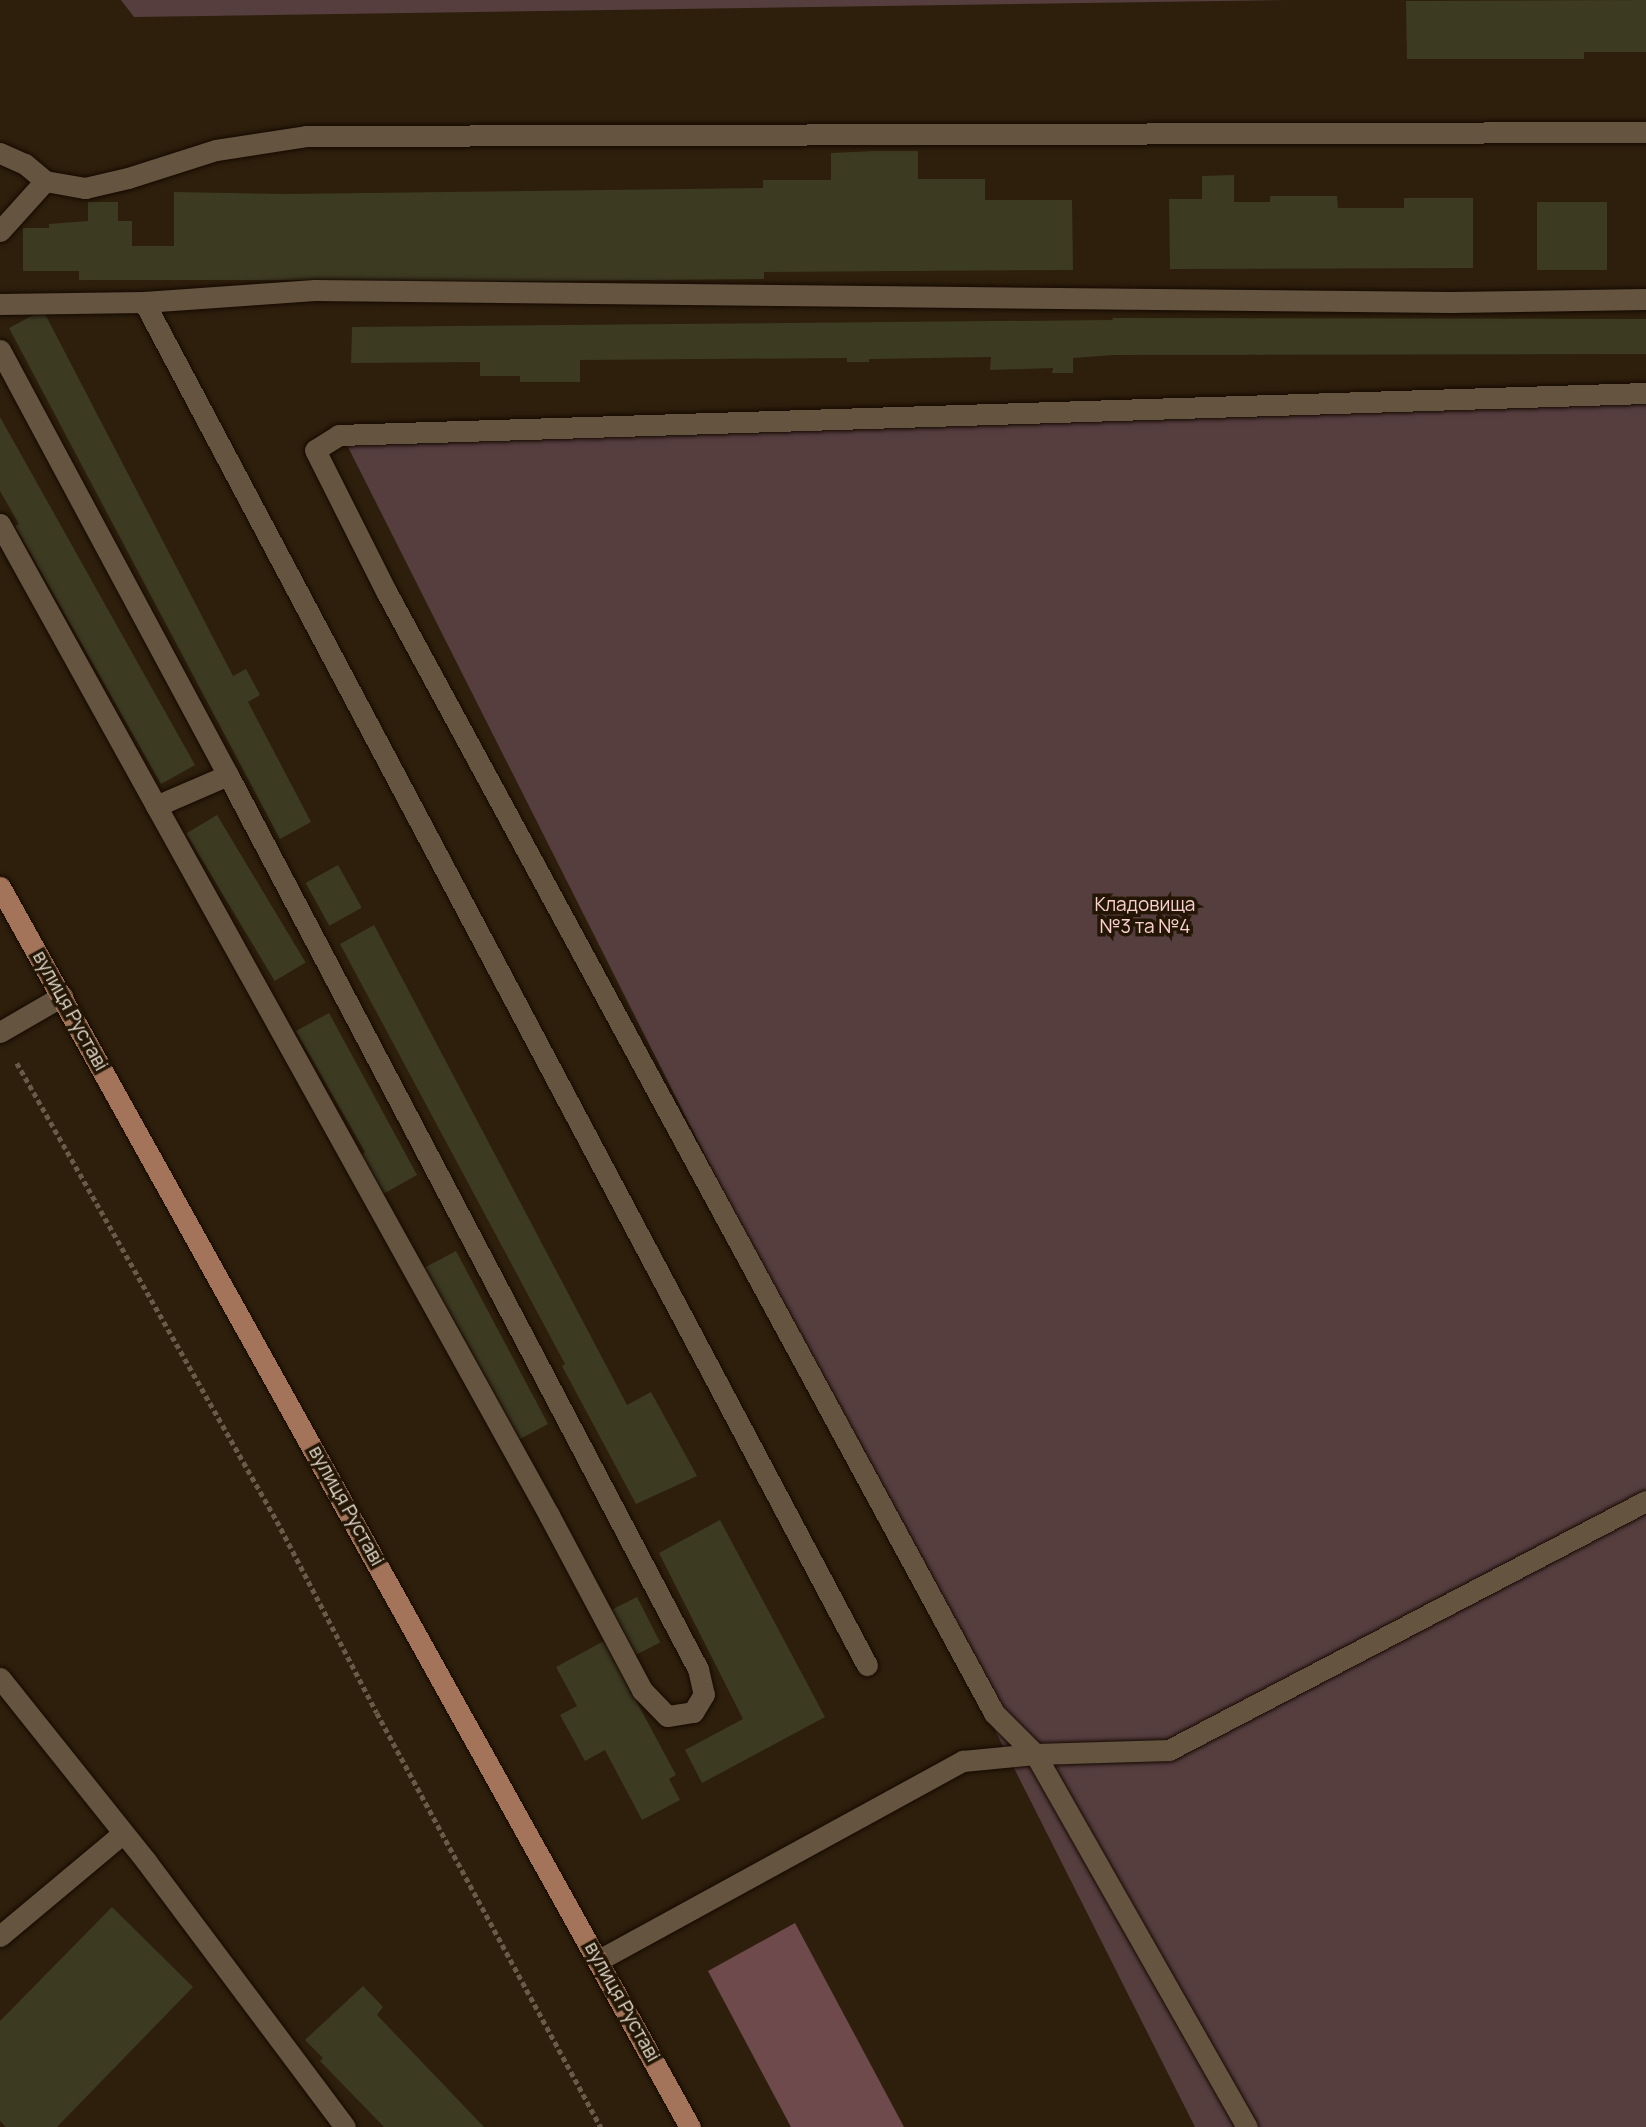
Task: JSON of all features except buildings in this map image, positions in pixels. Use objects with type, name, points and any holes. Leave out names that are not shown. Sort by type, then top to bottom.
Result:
[{"type":"main road","name":"вулиця Руставі","points":[[0,887],[690,2127]]},
{"type":"lane","points":[[0,153],[25,164],[45,181],[85,188],[128,178],[216,150],[306,136],[1646,132]]},
{"type":"lane","points":[[0,231],[45,181]]},
{"type":"lane","points":[[0,304],[144,302],[315,290],[1451,302],[1646,299]]},
{"type":"lane","points":[[144,302],[867,1665]]},
{"type":"lane","points":[[0,350],[228,775],[698,1670],[704,1694],[692,1712],[667,1716],[642,1690],[549,1515],[0,524]]},
{"type":"lane","points":[[1247,2127],[1034,1754],[994,1713],[394,606],[315,450],[339,435],[1646,393]]},
{"type":"lane","points":[[156,806],[228,775]]},
{"type":"lane","points":[[0,1032],[62,996]]},
{"type":"lane","points":[[599,1960],[962,1761],[1034,1754],[1170,1749],[1646,1501]]},
{"type":"lane","points":[[0,1678],[345,2127]]},
{"type":"lane","points":[[0,1936],[122,1834]]},
{"type":"path","points":[[16,1063],[277,1521],[377,1713],[601,2127]]},
{"type":"green space","points":[[121,0],[1287,0],[134,17]]},
{"type":"green space","name":"Кладовища №3 та №4","points":[[1646,396],[1646,2127],[1195,2127],[346,443]]},
{"type":"shaded area","points":[[795,1923],[904,2127],[791,2127],[708,1971]]}]
